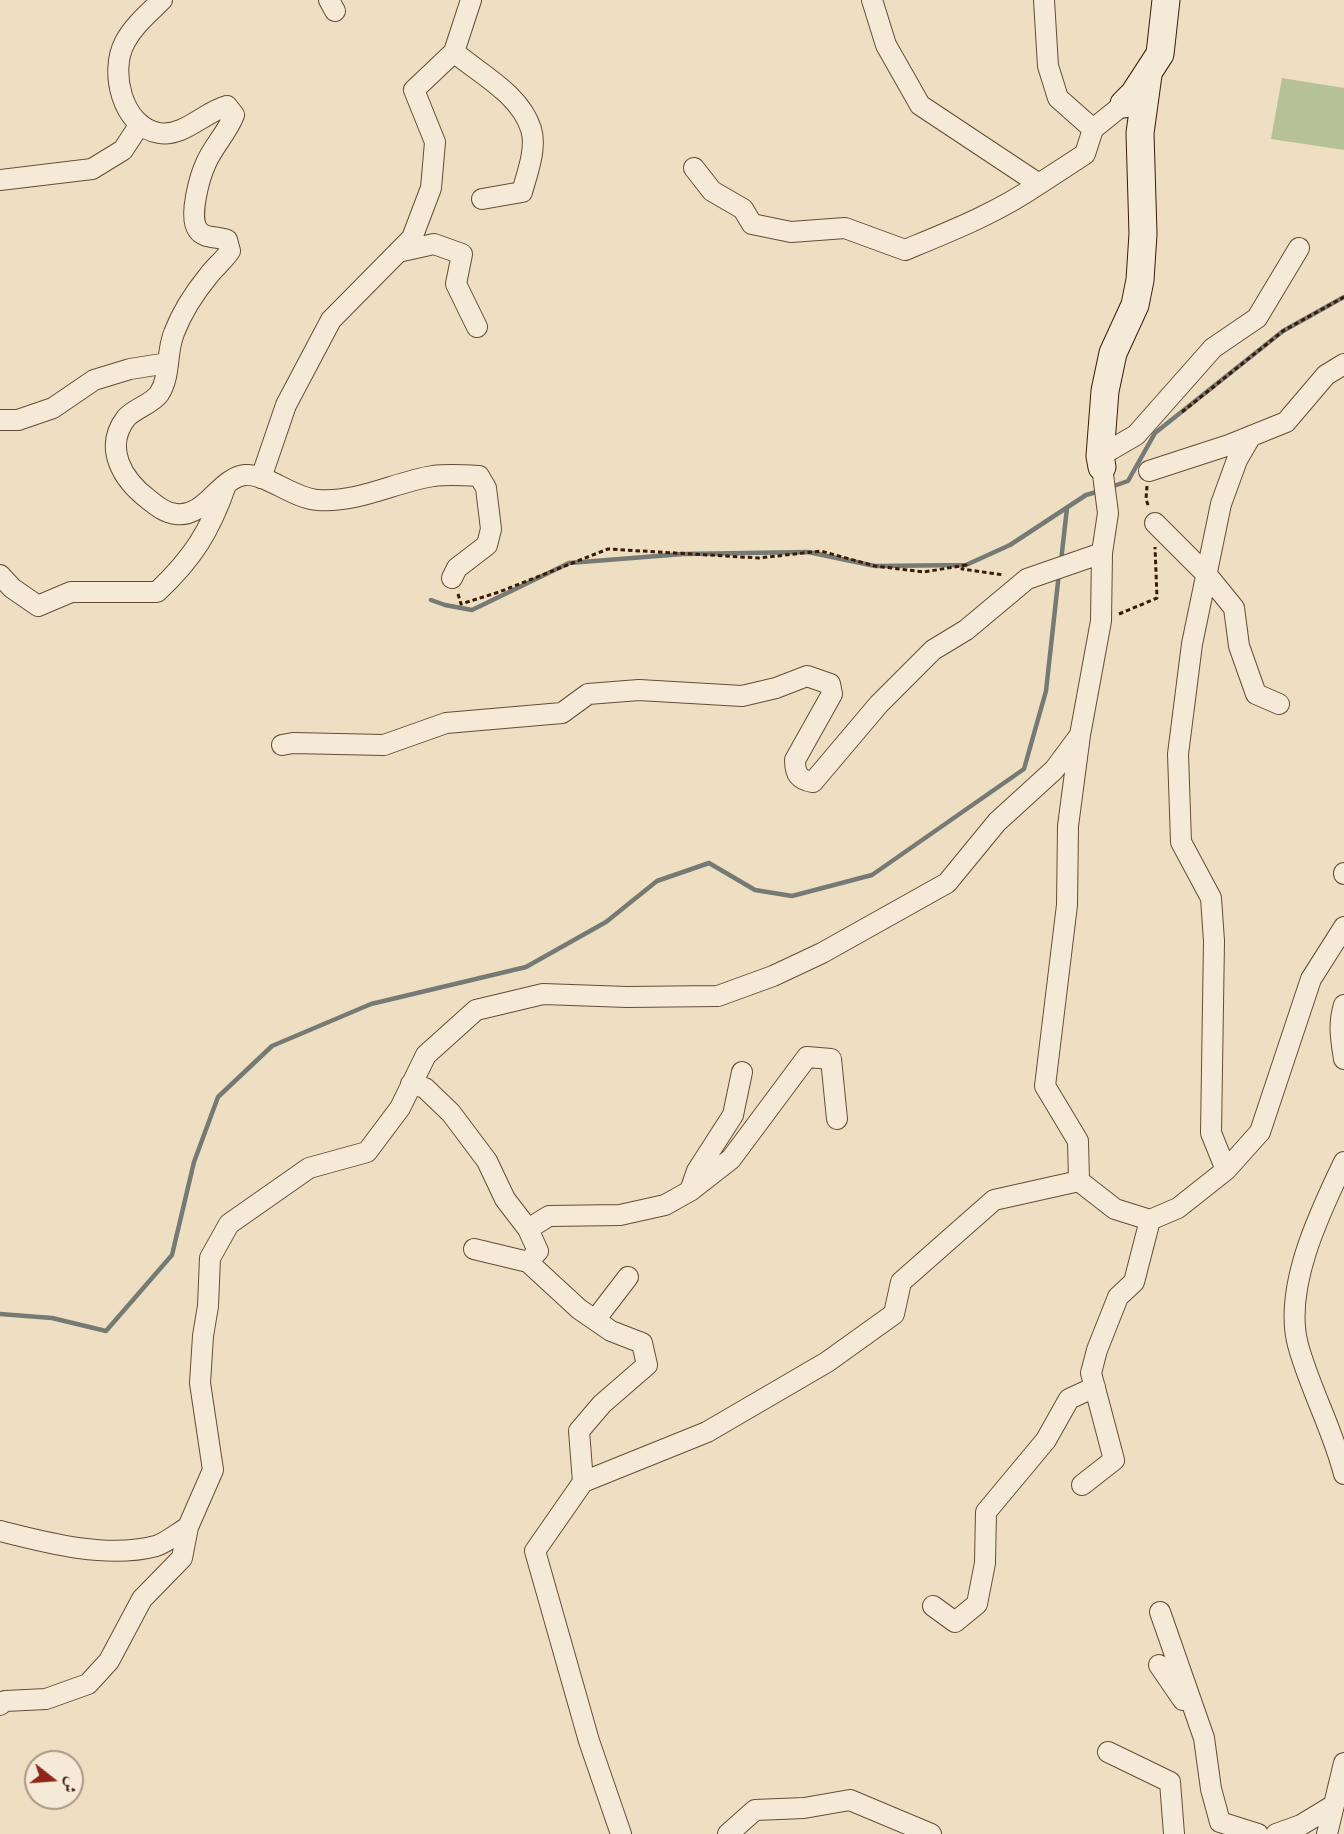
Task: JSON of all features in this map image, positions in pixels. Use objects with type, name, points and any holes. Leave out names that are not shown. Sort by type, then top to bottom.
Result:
[{"type":"street","points":[[162,0],[124,43],[119,62],[123,101],[140,124],[159,133],[174,133],[217,109],[227,106],[234,115],[228,130],[205,165],[193,217],[197,230],[206,236],[227,240],[230,251],[183,312],[169,349],[165,381],[158,396],[140,406],[126,419],[116,439],[119,467],[129,483],[144,496],[162,510],[176,514],[196,510],[227,484],[242,476],[261,478],[284,490],[317,500],[374,493],[432,476],[478,476],[486,488],[491,529],[487,545],[457,568],[452,578]]},
{"type":"street","points":[[261,478],[286,405],[331,320],[412,238],[431,188],[435,142],[414,90],[454,52],[471,0]]},
{"type":"street","points":[[872,0],[886,45],[920,105],[1039,184]]},
{"type":"street","points":[[1044,0],[1048,66],[1058,98],[1093,129]]},
{"type":"street","points":[[694,168],[712,191],[743,209],[752,224],[791,232],[845,228],[905,250],[1013,202],[1085,154],[1093,129],[1124,104],[1148,75],[1160,54],[1166,0]]},
{"type":"street","points":[[454,52],[480,74],[506,91],[532,130],[531,159],[522,192],[482,199]]},
{"type":"street","points":[[1148,75],[1140,133],[1143,234],[1140,280],[1135,305],[1113,353],[1105,391],[1101,462],[1108,513],[1102,553],[1101,621],[1080,735],[1068,826],[1067,905],[1045,1086],[1078,1141],[1079,1180],[1115,1209],[1150,1220],[1178,1208],[1226,1170],[1260,1132],[1311,979],[1344,927]]},
{"type":"street","points":[[0,180],[92,169],[123,150],[140,124]]},
{"type":"street","points":[[398,252],[434,244],[462,254],[456,284],[477,327]]},
{"type":"street","points":[[1101,462],[1136,435],[1213,348],[1257,318],[1299,248]]},
{"type":"street","points":[[0,420],[18,420],[53,408],[94,380],[130,369],[168,363]]},
{"type":"street","points":[[1149,471],[1286,422],[1326,375],[1344,364]]},
{"type":"street","points":[[1226,1170],[1211,1133],[1214,941],[1211,898],[1181,843],[1179,765],[1192,644],[1208,576],[1221,504],[1237,460],[1251,436]]},
{"type":"street","points":[[0,575],[12,588],[38,606],[71,592],[157,592],[181,569],[212,525],[227,484]]},
{"type":"street","points":[[1155,523],[1208,576],[1234,608],[1239,646],[1256,694],[1279,704]]},
{"type":"street","points":[[282,745],[293,742],[384,745],[446,723],[562,713],[588,694],[639,690],[742,696],[776,688],[807,676],[830,684],[832,694],[795,760],[795,772],[803,780],[813,782],[879,704],[933,650],[966,630],[1027,579],[1102,553]]},
{"type":"street","points":[[0,1705],[5,1701],[46,1699],[88,1684],[108,1661],[142,1599],[182,1558],[188,1527],[213,1470],[200,1383],[210,1258],[230,1224],[309,1168],[367,1152],[400,1108],[426,1055],[476,1010],[543,994],[637,998],[718,996],[773,976],[822,953],[947,883],[997,822],[1054,770],[1080,735]]},
{"type":"street","points":[[1344,1005],[1340,1039],[1344,1059]]},
{"type":"street","points":[[528,1229],[549,1216],[620,1215],[665,1205],[690,1191],[730,1158],[807,1057],[831,1059],[837,1119]]},
{"type":"street","points":[[690,1191],[697,1171],[733,1115],[742,1072]]},
{"type":"street","points":[[411,1084],[425,1088],[451,1113],[487,1161],[505,1199],[528,1229],[538,1251],[528,1262]]},
{"type":"street","points":[[1344,1162],[1317,1221],[1306,1254],[1298,1287],[1296,1316],[1298,1343],[1344,1474]]},
{"type":"street","points":[[621,1834],[589,1741],[535,1551],[583,1482],[707,1432],[827,1362],[894,1314],[901,1282],[994,1200],[1079,1180]]},
{"type":"street","points":[[1082,1485],[1114,1460],[1091,1373],[1097,1350],[1118,1297],[1134,1282],[1150,1220]]},
{"type":"street","points":[[474,1249],[528,1262],[595,1320],[611,1331],[642,1342],[647,1365],[602,1404],[579,1431],[583,1482]]},
{"type":"street","points":[[595,1320],[628,1277]]},
{"type":"street","points":[[933,1606],[955,1623],[977,1604],[985,1563],[986,1512],[1046,1440],[1069,1399],[1095,1387]]},
{"type":"street","points":[[0,1531],[64,1547],[107,1551],[157,1546],[188,1527]]},
{"type":"street","points":[[1160,1612],[1204,1738],[1220,1822],[1258,1834]]},
{"type":"street","points":[[1159,1665],[1196,1719]]},
{"type":"street","points":[[1108,1752],[1170,1782],[1174,1834]]},
{"type":"street","points":[[1327,1834],[1344,1763]]},
{"type":"street","points":[[728,1834],[755,1810],[804,1808],[850,1800],[931,1834]]},
{"type":"street","points":[[1276,1834],[1301,1824],[1334,1805]]},
{"type":"street","points":[[1208,1834],[1216,1809]]},
{"type":"path","points":[[452,578],[461,604],[499,592],[608,549],[759,558],[821,551],[875,566],[924,572],[966,565],[962,569],[1027,579]]},
{"type":"green space","points":[[1282,78],[1344,88],[1344,150],[1271,139]]},
{"type":"waterway","points":[[1111,487],[1128,481],[1155,433],[1283,331],[1344,297]]},
{"type":"waterway","points":[[431,600],[472,610],[569,563],[683,554],[808,552],[875,566],[966,565],[1010,545],[1086,495],[1100,491]]},
{"type":"waterway","points":[[1061,561],[1067,508]]},
{"type":"waterway","points":[[0,1314],[52,1318],[106,1331],[172,1255],[194,1162],[218,1097],[272,1046],[371,1004],[526,967],[606,922],[657,881],[709,863],[755,890],[792,896],[872,875],[1024,769],[1046,691],[1059,573]]}]
